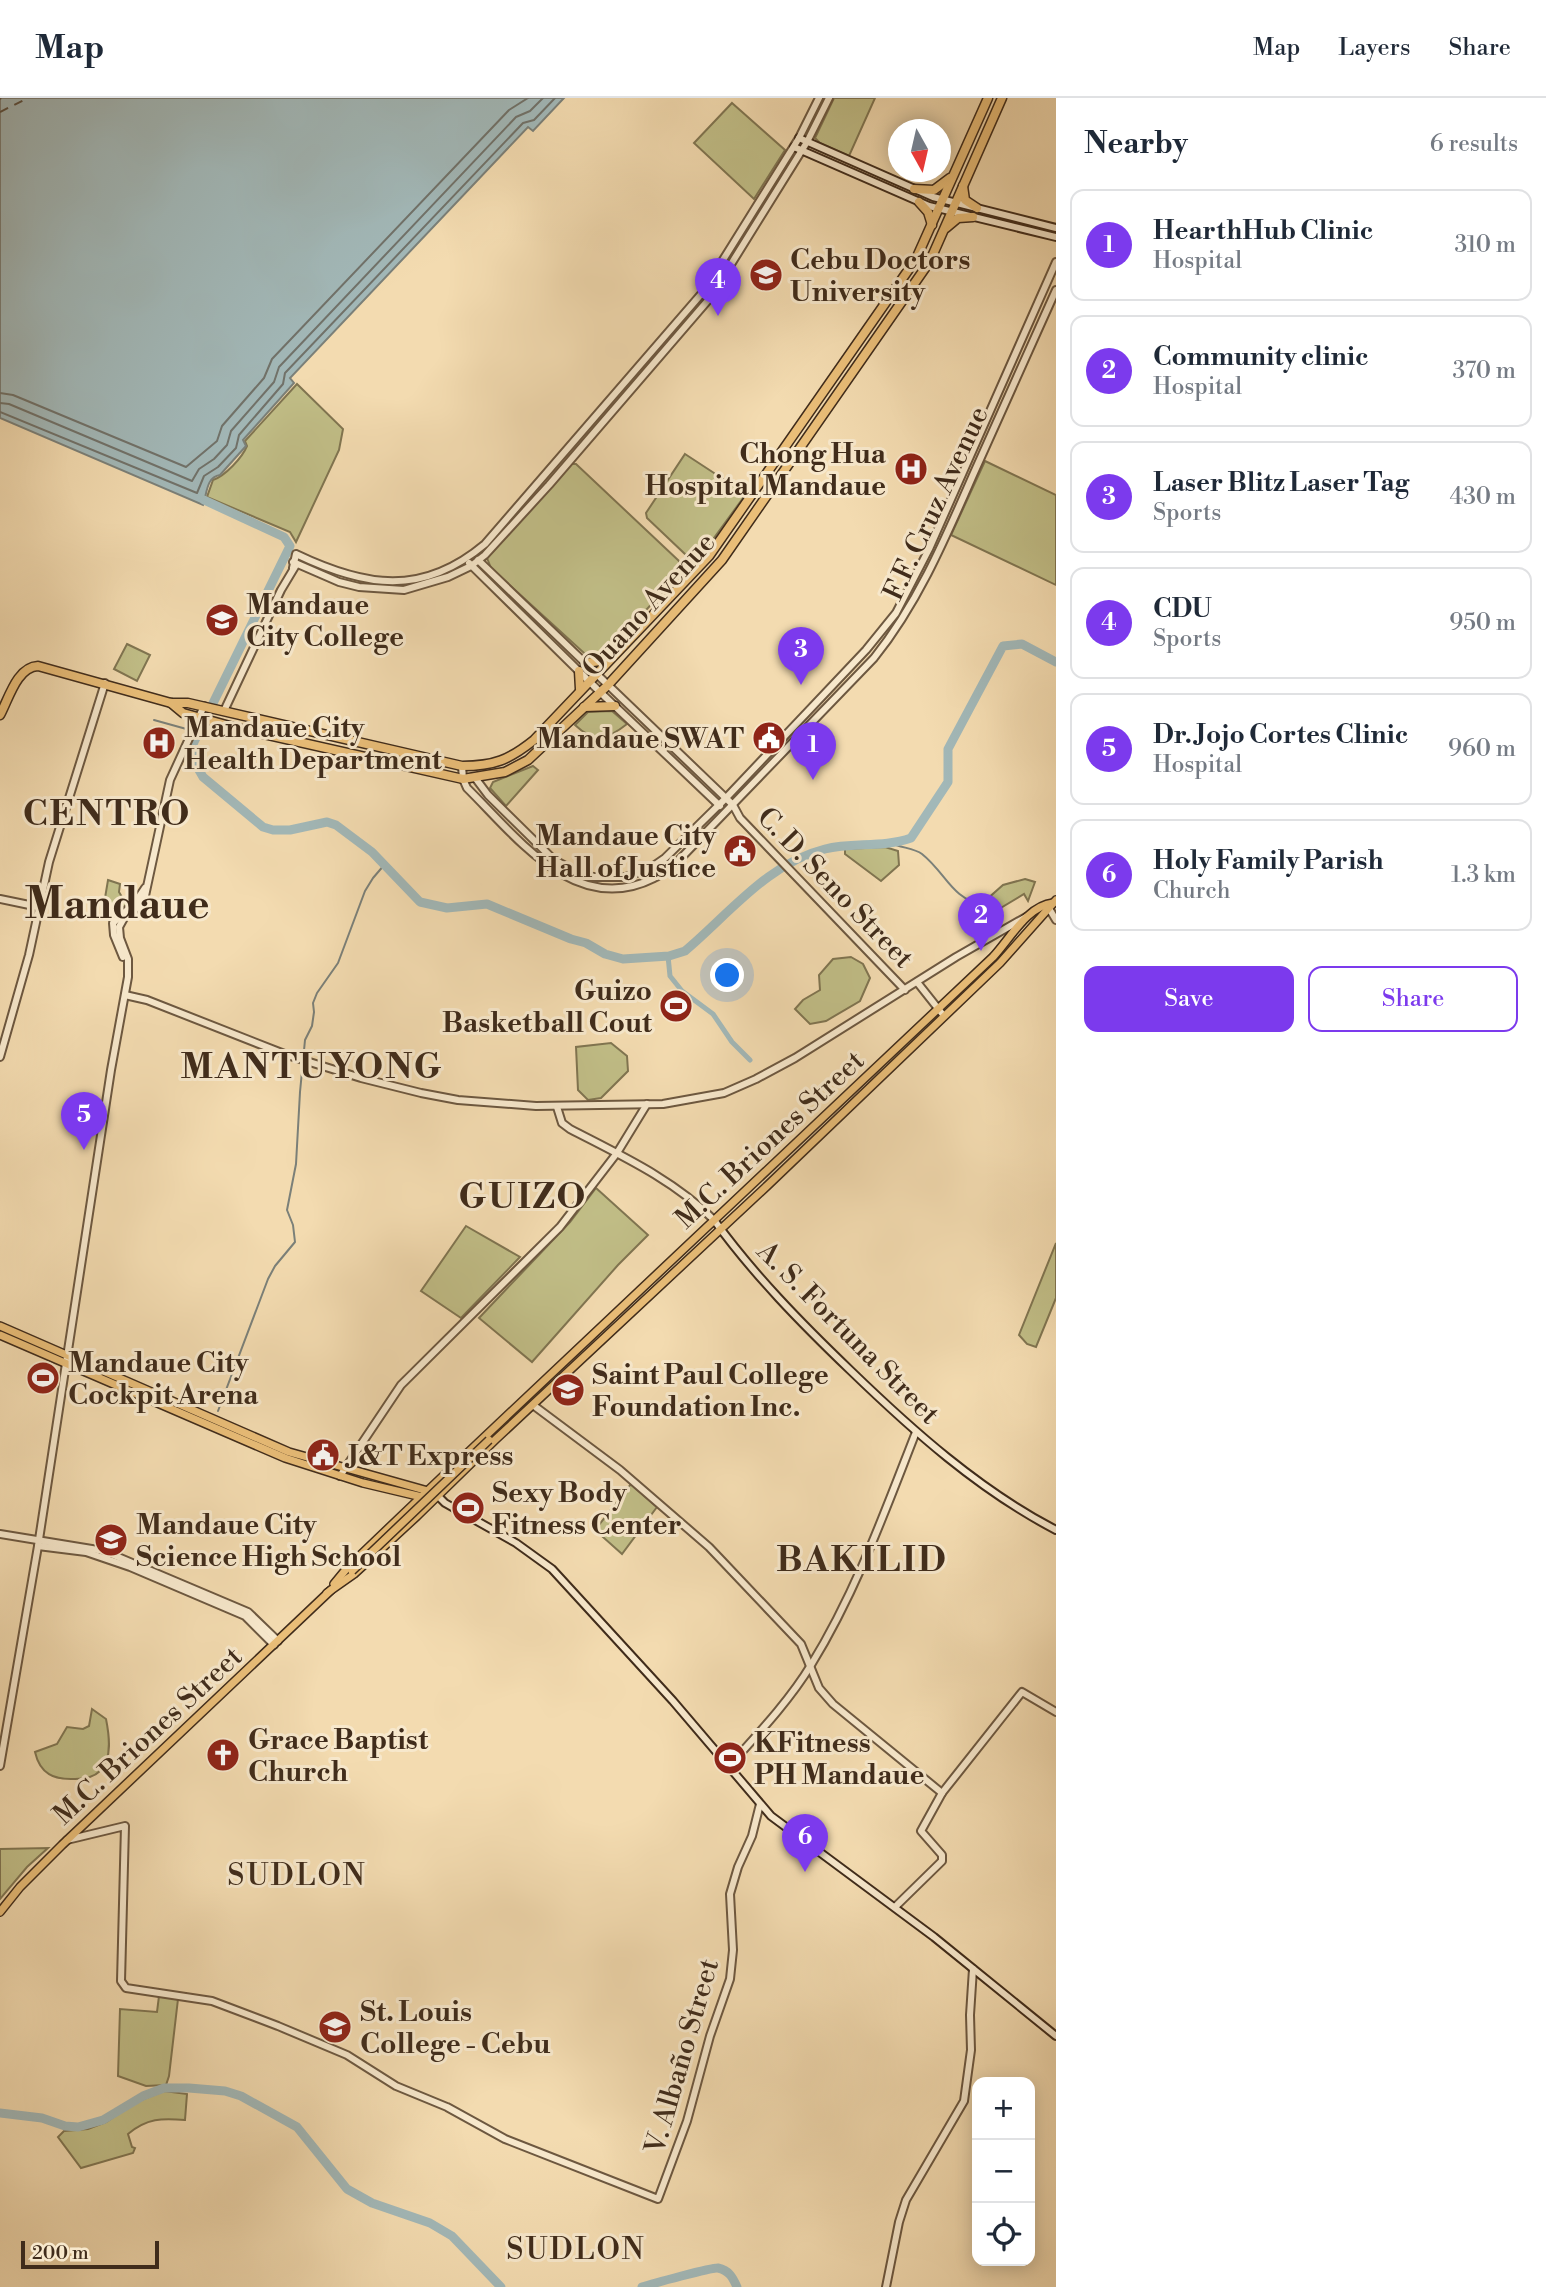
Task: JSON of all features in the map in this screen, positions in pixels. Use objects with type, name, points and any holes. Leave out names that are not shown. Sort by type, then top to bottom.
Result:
[{"type":"highway","name":"Ouano Avenue","points":[[170,703],[186,702],[462,765],[500,762],[516,754],[534,740],[709,556],[916,259],[988,98]]},
{"type":"highway","name":"Ouano Avenue","points":[[170,703],[199,720],[463,779],[476,779],[505,772],[528,760],[608,685],[722,560],[930,261],[1002,98]]},
{"type":"highway","points":[[914,189],[927,191],[939,188],[956,170]]},
{"type":"highway","points":[[940,236],[954,221],[975,213],[965,200],[963,186]]},
{"type":"highway","points":[[919,202],[928,212],[932,225]]},
{"type":"highway","points":[[850,354],[861,360]]},
{"type":"highway","points":[[580,689],[582,667],[610,659]]},
{"type":"highway","points":[[0,715],[21,675],[29,667],[38,666],[170,703]]},
{"type":"highway","points":[[584,707],[615,706]]},
{"type":"main road","name":"M.C. Briones Street","points":[[327,1593],[348,1567],[438,1480],[1001,949],[1028,917],[1045,904],[1053,904]]},
{"type":"main road","name":"M.C. Briones Street","points":[[327,1593],[354,1574],[435,1499],[1000,963],[1053,904]]},
{"type":"main road","points":[[0,1330],[283,1458],[394,1489],[424,1494]]},
{"type":"main road","name":"M.C. Briones Street","points":[[0,1912],[20,1886],[66,1840],[491,1438],[514,1410]]},
{"type":"main road","name":"M.C. Briones Street","points":[[491,1438],[520,1417]]},
{"type":"main road","points":[[342,1473],[411,1486],[427,1485],[438,1480],[440,1486],[447,1487]]},
{"type":"main road","points":[[411,1486],[435,1499]]},
{"type":"main road","points":[[394,1489],[404,1499],[404,1513]]},
{"type":"street","points":[[0,1766],[125,995],[124,960],[116,926],[142,902],[170,780],[190,735],[210,708],[299,555],[341,574],[377,581],[402,581],[426,577],[465,559],[485,544],[703,292],[794,147],[819,98]]},
{"type":"street","points":[[294,565],[339,582],[376,590],[404,590],[429,584],[479,561],[549,485],[710,298],[807,142],[829,98]]},
{"type":"street","points":[[799,138],[914,189],[955,202],[975,213],[1056,237]]},
{"type":"street","points":[[794,147],[939,209],[1056,228]]},
{"type":"street","name":"F.F. Cruz Avenue","points":[[476,779],[488,795],[554,860],[593,877],[625,877],[652,867],[665,858],[726,798],[866,650],[896,614],[929,549],[1056,262]]},
{"type":"street","name":"F.F. Cruz Avenue","points":[[463,779],[467,788],[548,867],[574,881],[603,888],[633,886],[657,877],[683,856],[874,658],[911,607],[941,548],[1056,290]]},
{"type":"street","name":"C. D. Seno Street","points":[[473,554],[582,667],[600,692],[719,805],[727,812],[737,814]]},
{"type":"street","name":"C. D. Seno Street","points":[[465,559],[582,667],[596,673],[726,798],[737,814],[905,989]]},
{"type":"street","points":[[0,1057],[29,955],[49,862],[105,684]]},
{"type":"street","points":[[674,762],[681,755]]},
{"type":"street","points":[[462,765],[463,779]]},
{"type":"street","points":[[0,898],[39,907]]},
{"type":"street","points":[[1053,904],[1056,920]]},
{"type":"street","points":[[125,995],[147,1000],[299,1058],[361,1078],[421,1093],[486,1103],[557,1107],[687,1101],[724,1093],[794,1058],[1002,930],[1028,917]]},
{"type":"street","points":[[917,982],[944,1016]]},
{"type":"street","points":[[342,1473],[401,1385],[560,1227],[617,1153],[647,1104]]},
{"type":"street","name":"A. S. Fortuna Street","points":[[557,1107],[562,1123],[693,1199],[714,1220],[766,1286],[916,1432],[987,1487],[1056,1530]]},
{"type":"street","points":[[533,1405],[620,1470],[687,1527],[801,1644],[819,1688],[832,1704],[942,1793]]},
{"type":"street","points":[[730,1765],[810,1667],[857,1579],[916,1432]]},
{"type":"street","points":[[435,1499],[523,1548],[552,1569],[730,1765],[760,1804],[783,1826],[895,1907],[1056,2036]]},
{"type":"street","points":[[0,1534],[87,1550],[142,1569],[244,1616],[276,1643]]},
{"type":"street","points":[[895,1907],[942,1861],[942,1855],[921,1831],[942,1793],[1022,1692],[1056,1712]]},
{"type":"street","name":"V. Albaño Street","points":[[66,1840],[125,1826],[121,1981],[126,1987],[212,2001],[255,2017],[347,2055],[396,2086],[447,2107],[505,2139],[658,2199],[689,2115],[710,2036],[730,1979],[733,1950],[730,1894],[752,1836],[760,1804]]},
{"type":"street","points":[[886,2287],[906,2200],[964,2101],[971,2050],[973,1969]]},
{"type":"shaded area","points":[[834,98],[875,98],[849,156],[815,138]]},
{"type":"shaded area","points":[[732,103],[785,150],[754,199],[694,143]]},
{"type":"shaded area","points":[[297,384],[343,429],[339,450],[296,542],[290,532],[207,497],[213,480],[223,475],[237,461],[247,446],[245,441]]},
{"type":"shaded area","points":[[685,454],[746,494],[703,553],[694,557],[685,554],[647,518],[646,513]]},
{"type":"shaded area","points":[[985,461],[1056,495],[1056,585],[951,535]]},
{"type":"shaded area","points":[[570,464],[576,464],[679,561],[678,575],[608,652],[596,657],[584,653],[491,568],[487,558]]},
{"type":"shaded area","points":[[127,644],[150,655],[137,681],[114,669]]},
{"type":"shaded area","points":[[612,711],[627,724],[607,736],[588,735],[575,725],[588,712]]},
{"type":"shaded area","points":[[533,766],[538,770],[506,806],[490,788],[493,782]]},
{"type":"shaded area","points":[[885,847],[898,851],[899,865],[881,881],[845,854],[845,849]]},
{"type":"shaded area","points":[[1025,879],[1035,882],[1028,901],[1024,894],[984,918],[977,908],[1003,885]]},
{"type":"shaded area","points":[[108,880],[120,884],[119,892],[122,897],[132,901],[109,917],[102,916]]},
{"type":"shaded area","points":[[851,957],[863,964],[870,978],[860,1001],[826,1021],[810,1024],[795,1009],[803,1000],[820,990],[819,975],[833,959]]},
{"type":"shaded area","points":[[611,1043],[627,1056],[628,1071],[601,1098],[588,1100],[578,1090],[576,1047]]},
{"type":"shaded area","points":[[596,1188],[648,1235],[532,1362],[479,1318],[570,1222]]},
{"type":"shaded area","points":[[466,1226],[520,1257],[461,1318],[421,1291]]},
{"type":"shaded area","points":[[1056,1243],[1056,1298],[1036,1347],[1027,1344],[1019,1335]]},
{"type":"shaded area","points":[[631,1484],[657,1507],[622,1554],[595,1530]]},
{"type":"shaded area","points":[[92,1709],[106,1719],[109,1746],[104,1766],[91,1777],[85,1778],[67,1779],[49,1774],[40,1766],[35,1752],[57,1744],[67,1727],[83,1729],[89,1726]]},
{"type":"shaded area","points":[[48,1848],[27,1867],[0,1899],[0,1849]]},
{"type":"shaded area","points":[[159,1996],[178,1999],[169,2076],[166,2085],[146,2086],[118,2076],[120,2009],[157,2012]]},
{"type":"shaded area","points":[[164,2091],[187,2094],[185,2120],[155,2120],[135,2129],[128,2134],[132,2147],[135,2148],[133,2153],[81,2168],[58,2137],[64,2131],[88,2129],[106,2122],[136,2102]]},
{"type":"water","points":[[0,98],[564,98],[533,131],[528,127],[290,378],[294,383],[243,440],[246,446],[220,475],[212,479],[203,505],[0,418]]},
{"type":"waterway","points":[[204,500],[284,537],[290,546],[193,744],[192,758],[203,777],[263,827],[290,830],[327,822],[336,825],[372,852],[420,902],[447,908],[487,904],[586,943],[605,954],[623,959],[669,956],[685,951],[750,891],[804,856],[836,847],[890,843],[911,838],[948,782],[948,749],[1003,646],[1022,644],[1056,662]]},
{"type":"waterway","points":[[154,720],[190,730]]},
{"type":"waterway","points":[[891,843],[922,854],[956,891],[985,906]]},
{"type":"waterway","points":[[218,1411],[268,1279],[295,1242],[293,1225],[287,1210],[296,1164],[305,1040],[312,1026],[313,1003],[338,963],[365,891],[385,864]]},
{"type":"waterway","points":[[668,956],[670,976],[682,991],[713,1014],[732,1042],[750,1060]]},
{"type":"waterway","points":[[0,2113],[42,2118],[65,2126],[78,2127],[103,2120],[143,2096],[164,2088],[225,2091],[241,2096],[297,2127],[347,2189],[372,2203],[430,2223],[452,2236],[501,2287]]},
{"type":"waterway","points":[[642,2287],[718,2268],[728,2273],[737,2287]]},
{"type":"ferry route","points":[[0,112],[28,98]]},
{"type":"place","name":"Cebu Doctors University","points":[[766,275]]},
{"type":"place","name":"CDU","points":[[718,316]]},
{"type":"place","name":"Chong Hua Hospital Mandaue","points":[[911,469]]},
{"type":"place","name":"Mandaue City College","points":[[222,620]]},
{"type":"place","name":"Laser Blitz Laser Tag","points":[[801,685]]},
{"type":"place","name":"Mandaue SWAT","points":[[769,738]]},
{"type":"place","name":"Mandaue City Health Department","points":[[159,743]]},
{"type":"place","name":"HearthHub Clinic","points":[[813,780]]},
{"type":"place","name":"Mandaue City Hall of Justice","points":[[740,851]]},
{"type":"place","name":"Community clinic","points":[[981,951]]},
{"type":"place","name":"Guizo Basketball Cout","points":[[676,1006]]},
{"type":"place","name":"Dr. Jojo Cortes Clinic","points":[[84,1150]]},
{"type":"place","name":"Mandaue City Cockpit Arena","points":[[43,1378]]},
{"type":"place","name":"Saint Paul College Foundation Inc.","points":[[568,1390]]},
{"type":"place","name":"J&T Express","points":[[323,1455]]},
{"type":"place","name":"Sexy Body Fitness Center","points":[[468,1508]]},
{"type":"place","name":"Mandaue City Science High School","points":[[111,1540]]},
{"type":"place","name":"Grace Baptist Church","points":[[223,1755]]},
{"type":"place","name":"KFitness PH Mandaue","points":[[730,1758]]},
{"type":"place","name":"Holy Family Parish","points":[[805,1872]]},
{"type":"place","name":"St. Louis College - Cebu","points":[[335,2027]]},
{"type":"district","name":"CENTRO","points":[[107,813]]},
{"type":"district","name":"Mandaue","points":[[117,903]]},
{"type":"district","name":"MANTUYONG","points":[[312,1066]]},
{"type":"district","name":"GUIZO","points":[[523,1196]]},
{"type":"district","name":"BAKILID","points":[[862,1559]]},
{"type":"district","name":"SUDLON","points":[[297,1875]]},
{"type":"district","name":"SUDLON","points":[[576,2249]]}]
